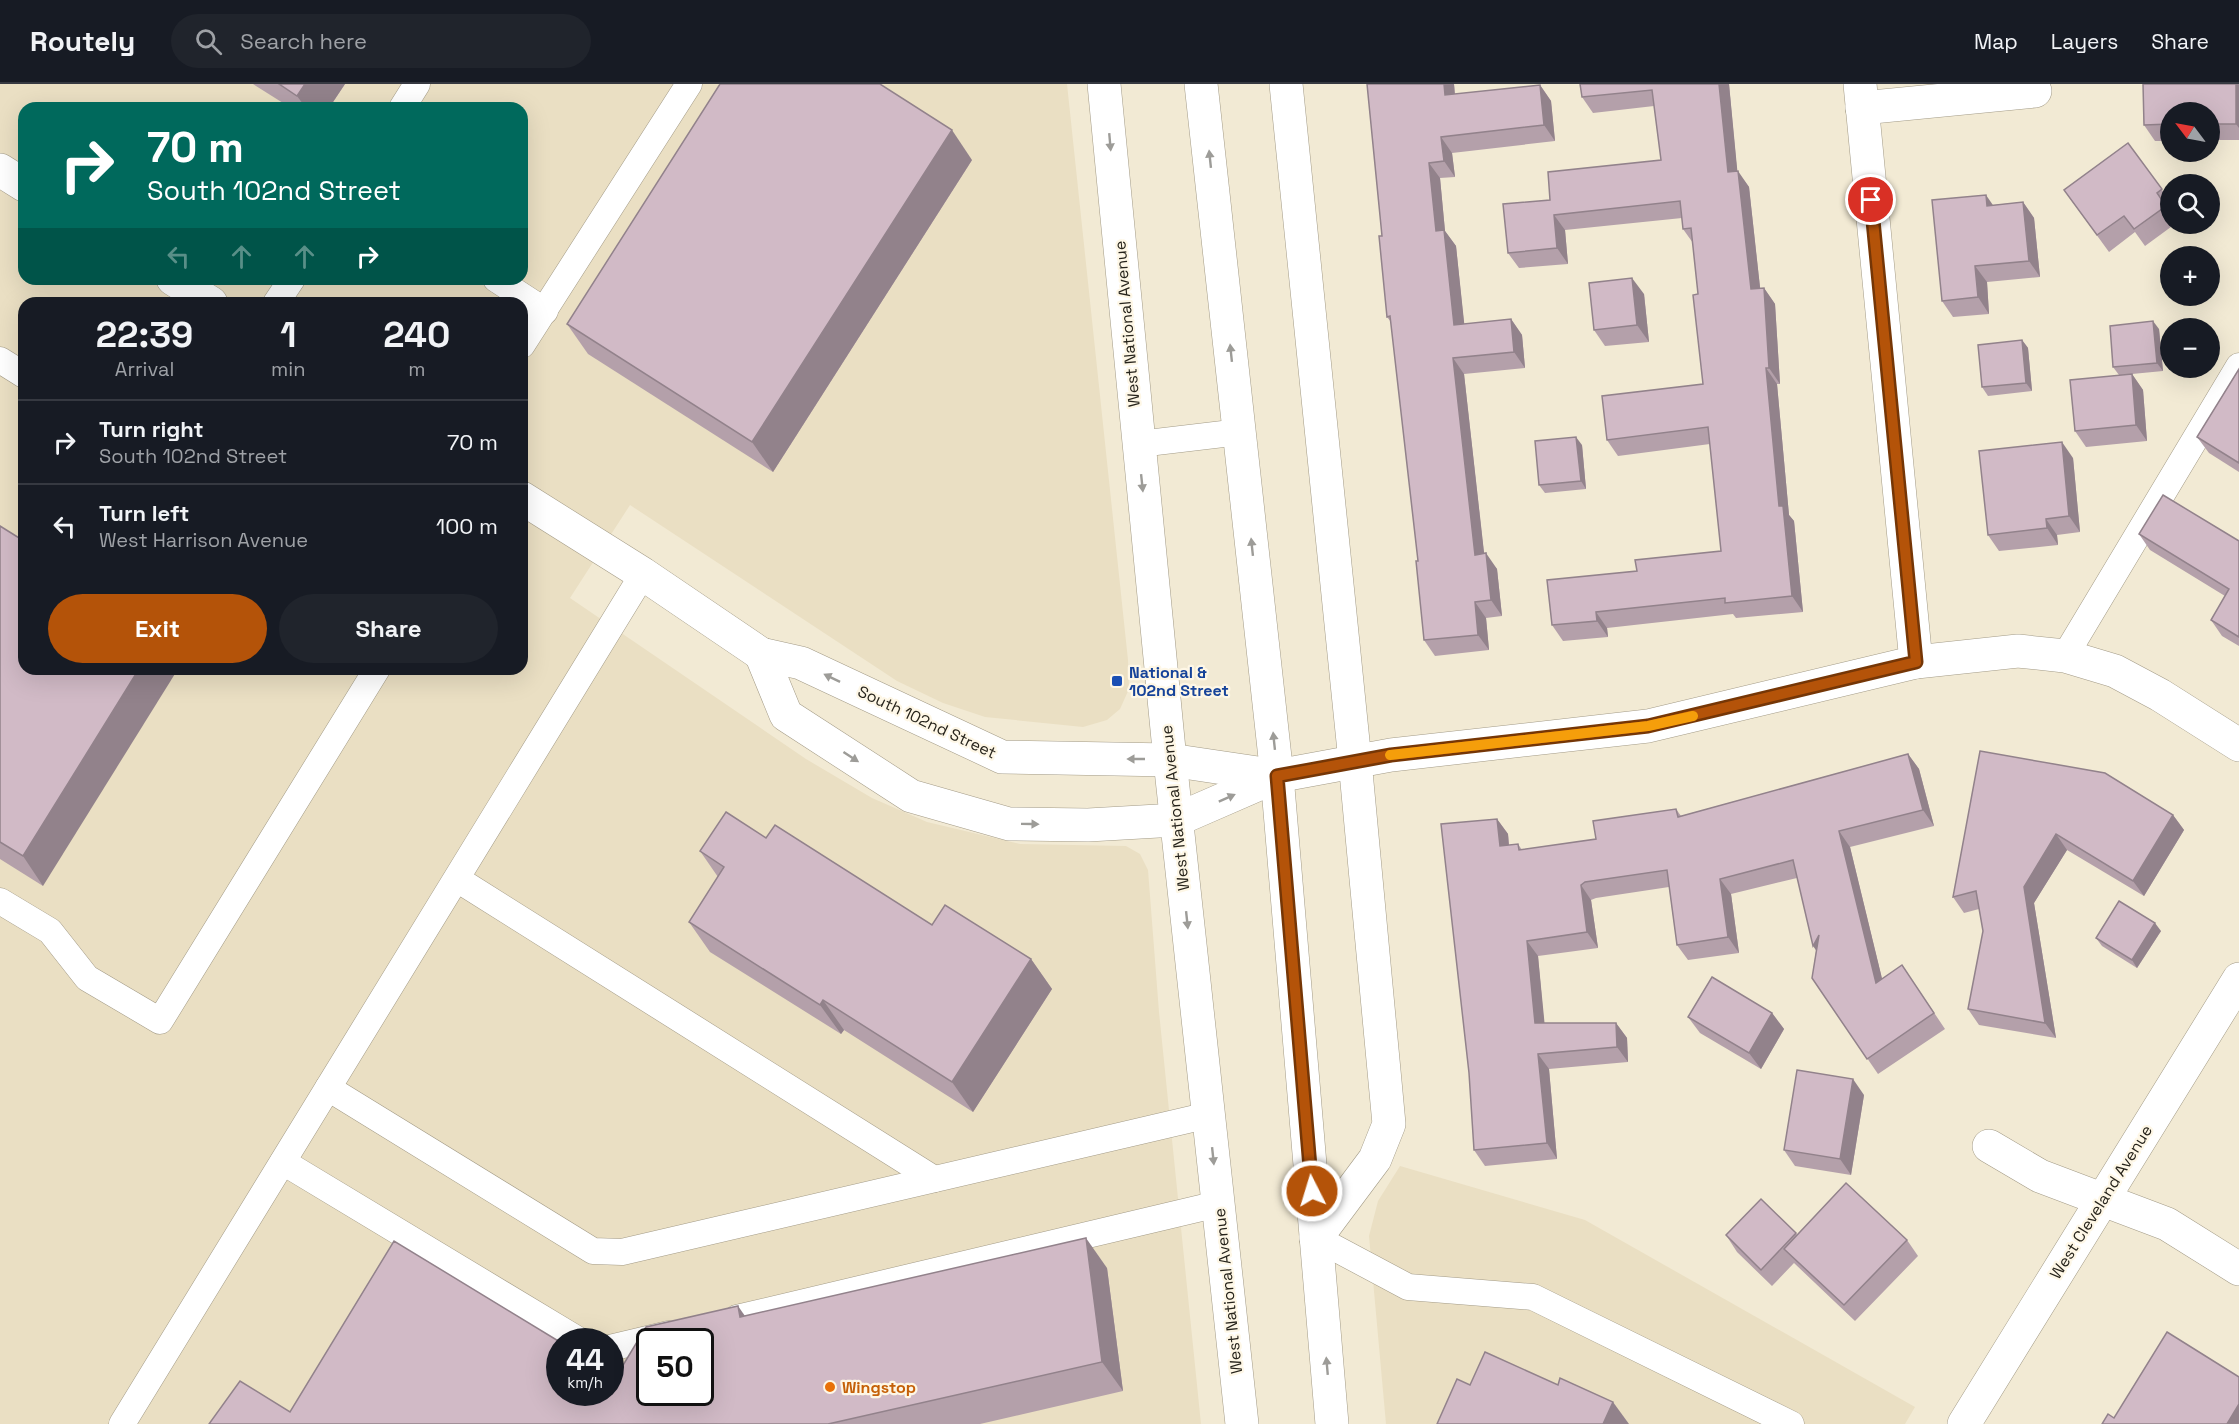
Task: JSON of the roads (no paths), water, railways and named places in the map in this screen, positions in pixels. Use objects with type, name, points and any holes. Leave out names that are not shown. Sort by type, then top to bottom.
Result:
[{"type":"street","name":"West National Avenue","points":[[1104,84],[1176,820],[1242,1424]]},
{"type":"street","points":[[1201,84],[1277,776],[1332,1424]]},
{"type":"street","points":[[1286,84],[1355,761],[1389,1124],[1375,1159],[1316,1238]]},
{"type":"street","points":[[1916,662],[1861,96],[2035,91]]},
{"type":"street","points":[[0,170],[18,181]]},
{"type":"street","points":[[182,285],[202,297]]},
{"type":"street","name":"South 102nd Street","points":[[528,502],[644,574],[761,654],[801,663],[1002,757],[1170,760],[1277,776]]},
{"type":"street","name":"South 102nd Street","points":[[761,654],[786,715],[911,796],[1009,824],[1088,825],[1176,820],[1277,776],[1391,755],[1648,726],[1916,662],[2018,651],[2066,656],[2115,672],[2160,695],[2239,745]]},
{"type":"street","name":"West Cleveland Avenue","points":[[1964,1424],[2239,979]]},
{"type":"street","points":[[1989,1146],[2040,1176],[2167,1224],[2239,1269]]},
{"type":"lane","points":[[406,102],[417,84]]},
{"type":"lane","points":[[528,336],[688,84]]},
{"type":"lane","points":[[505,285],[524,297]]},
{"type":"lane","points":[[528,300],[545,311]]},
{"type":"lane","points":[[0,360],[18,371]]},
{"type":"lane","points":[[2066,656],[2239,366]]},
{"type":"lane","points":[[1138,444],[1240,432]]},
{"type":"lane","points":[[122,1424],[644,574]]},
{"type":"lane","points":[[0,900],[50,931],[87,978],[160,1021],[373,675]]},
{"type":"lane","points":[[457,879],[934,1179]]},
{"type":"lane","points":[[328,1088],[593,1251],[622,1252],[1209,1114]]},
{"type":"lane","points":[[283,1162],[558,1328]]},
{"type":"lane","points":[[624,1345],[1218,1204]]},
{"type":"lane","points":[[1316,1238],[1408,1287],[1533,1297],[1783,1422]]},
{"type":"place","name":"National & 102nd Street","points":[[1117,681]]},
{"type":"place","name":"Wingstop","points":[[830,1387]]}]
